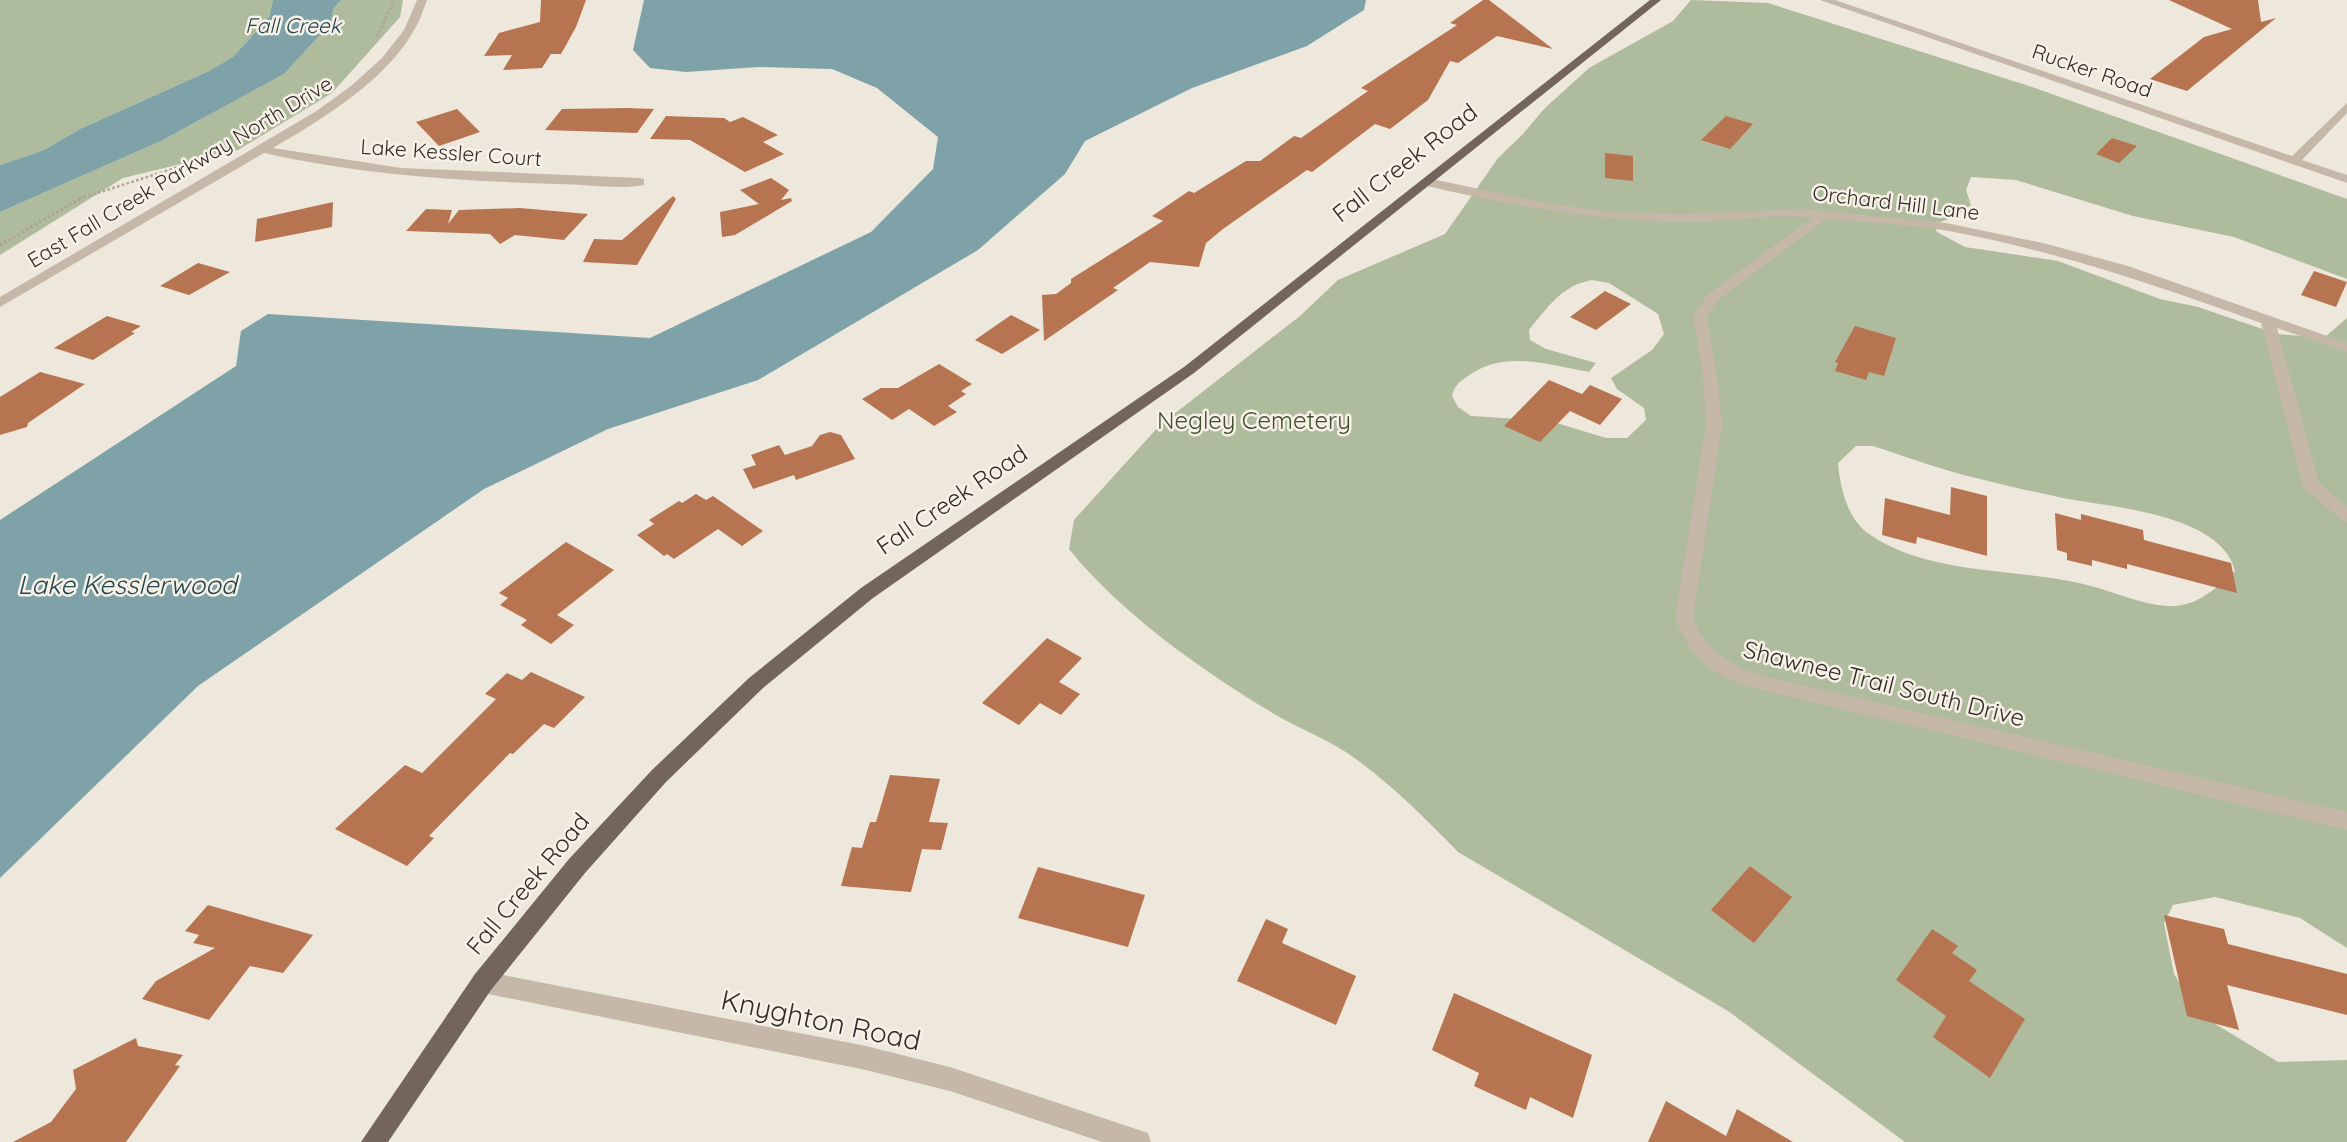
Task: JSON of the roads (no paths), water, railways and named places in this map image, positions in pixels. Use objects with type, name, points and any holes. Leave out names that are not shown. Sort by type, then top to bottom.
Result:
[{"type":"main road","name":"Fall Creek Road","points":[[373,1142],[483,982],[607,830],[705,730],[782,660],[913,560],[1189,370],[1656,0]]},
{"type":"street","name":"East Fall Creek Parkway North Drive","points":[[0,303],[337,102],[375,70],[407,33],[422,0]]},
{"type":"street","name":"Rucker Road","points":[[1825,0],[2347,179]]},
{"type":"street","points":[[2294,161],[2347,106]]},
{"type":"street","name":"Lake Kessler Court","points":[[261,149],[348,166],[496,177],[640,182]]},
{"type":"street","name":"Orchard Hill Lane","points":[[1427,182],[1561,210],[1611,216],[1825,214],[1936,225],[2043,247],[2145,276],[2347,348]]},
{"type":"street","name":"Shawnee Trail South Drive","points":[[1825,214],[1712,298],[1700,317],[1710,376],[1714,425],[1684,618],[1699,647],[1728,671],[1758,682],[2347,821]]},
{"type":"street","points":[[2268,322],[2311,486],[2347,516]]},
{"type":"street","name":"Knyghton Road","points":[[483,982],[866,1058],[950,1079],[1139,1142]]},
{"type":"water","name":"Fall Creek","points":[[273,0],[341,0],[334,8],[330,24],[284,74],[161,141],[0,212],[0,165],[44,150],[80,129],[209,71],[233,57],[269,17]]},
{"type":"water","name":"Lake Kesslerwood","points":[[644,0],[1366,0],[1364,10],[1307,46],[1192,88],[1085,141],[1065,174],[978,250],[758,380],[608,429],[484,489],[198,686],[0,878],[0,520],[236,366],[241,331],[268,314],[650,338],[871,232],[933,169],[938,137],[877,88],[832,69],[758,67],[686,72],[650,68],[633,50]]},
{"type":"park label","name":"Negley Cemetery","points":[[1254,421]]}]
